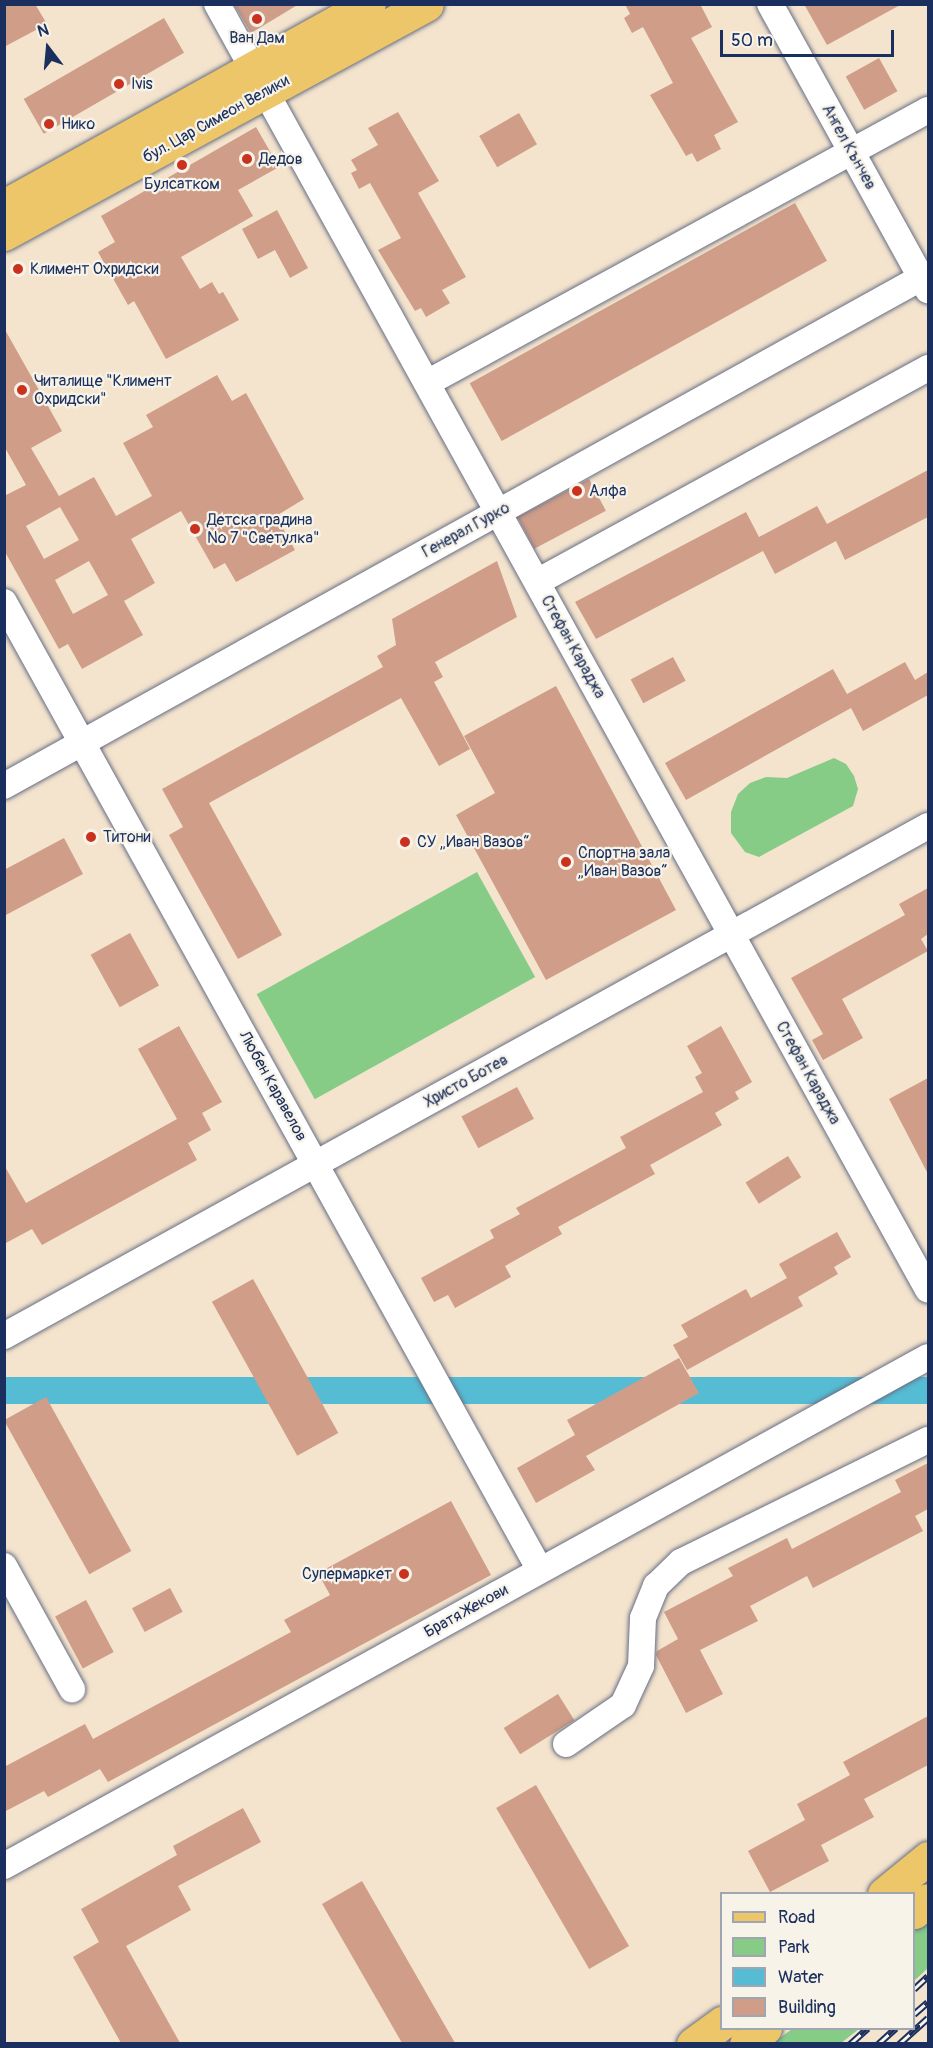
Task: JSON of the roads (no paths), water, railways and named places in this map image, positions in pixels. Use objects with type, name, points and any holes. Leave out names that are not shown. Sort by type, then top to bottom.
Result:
[{"type":"main road","name":"бул. Цар Симеон Велики","points":[[4,234],[259,80],[369,4]]},
{"type":"main road","name":"бул. Цар Симеон Велики","points":[[4,206],[259,80],[427,4]]},
{"type":"main road","points":[[885,1892],[928,1858]]},
{"type":"main road","points":[[915,1911],[928,1900]]},
{"type":"main road","points":[[693,2043],[720,2024]]},
{"type":"main road","points":[[746,2043],[762,2030]]},
{"type":"street","name":"Стефан Караджа","points":[[217,4],[928,1290]]},
{"type":"street","name":"Ангел Кънчев","points":[[770,4],[926,280]]},
{"type":"street","points":[[427,384],[928,110]]},
{"type":"street","name":"Генерал Гурко","points":[[4,786],[498,512],[926,280]]},
{"type":"street","points":[[537,582],[928,368]]},
{"type":"street","name":"Любен Каравелов","points":[[4,602],[540,1570]]},
{"type":"street","name":"Христо Ботев","points":[[4,1336],[928,826]]},
{"type":"street","name":"Братя Жекови","points":[[4,1866],[928,1357]]},
{"type":"street","points":[[566,1744],[623,1705],[641,1666],[643,1618],[656,1586],[681,1562],[928,1440]]},
{"type":"street","points":[[4,1566],[72,1689]]},
{"type":"water","points":[[4,1377],[928,1377],[928,1404],[4,1404]]},
{"type":"railway","points":[[915,1988],[928,1976]]},
{"type":"railway","points":[[915,2013],[928,2002]]},
{"type":"railway","points":[[915,2030],[928,2018]]},
{"type":"railway","points":[[850,2044],[866,2030]]},
{"type":"railway","points":[[878,2044],[894,2030]]},
{"type":"railway","points":[[899,2044],[915,2030]]},
{"type":"place","name":"Ван Дам","points":[[257,19]]},
{"type":"place","name":"Ivis","points":[[119,84]]},
{"type":"place","name":"Нико","points":[[49,124]]},
{"type":"place","name":"Дедов","points":[[247,159]]},
{"type":"place","name":"Булсатком","points":[[182,165]]},
{"type":"place","name":"Климент Охридски","points":[[18,269]]},
{"type":"place","name":"Читалище \"Климент Охридски\"","points":[[22,390]]},
{"type":"place","name":"Алфа","points":[[577,491]]},
{"type":"place","name":"Детска градина № 7 \"Светулка\"","points":[[195,529]]},
{"type":"place","name":"Титони","points":[[91,837]]},
{"type":"place","name":"СУ „Иван Вазов“","points":[[405,842]]},
{"type":"place","name":"Спортна зала „Иван Вазов“","points":[[566,862]]},
{"type":"place","name":"Супермаркет","points":[[404,1574]]}]
